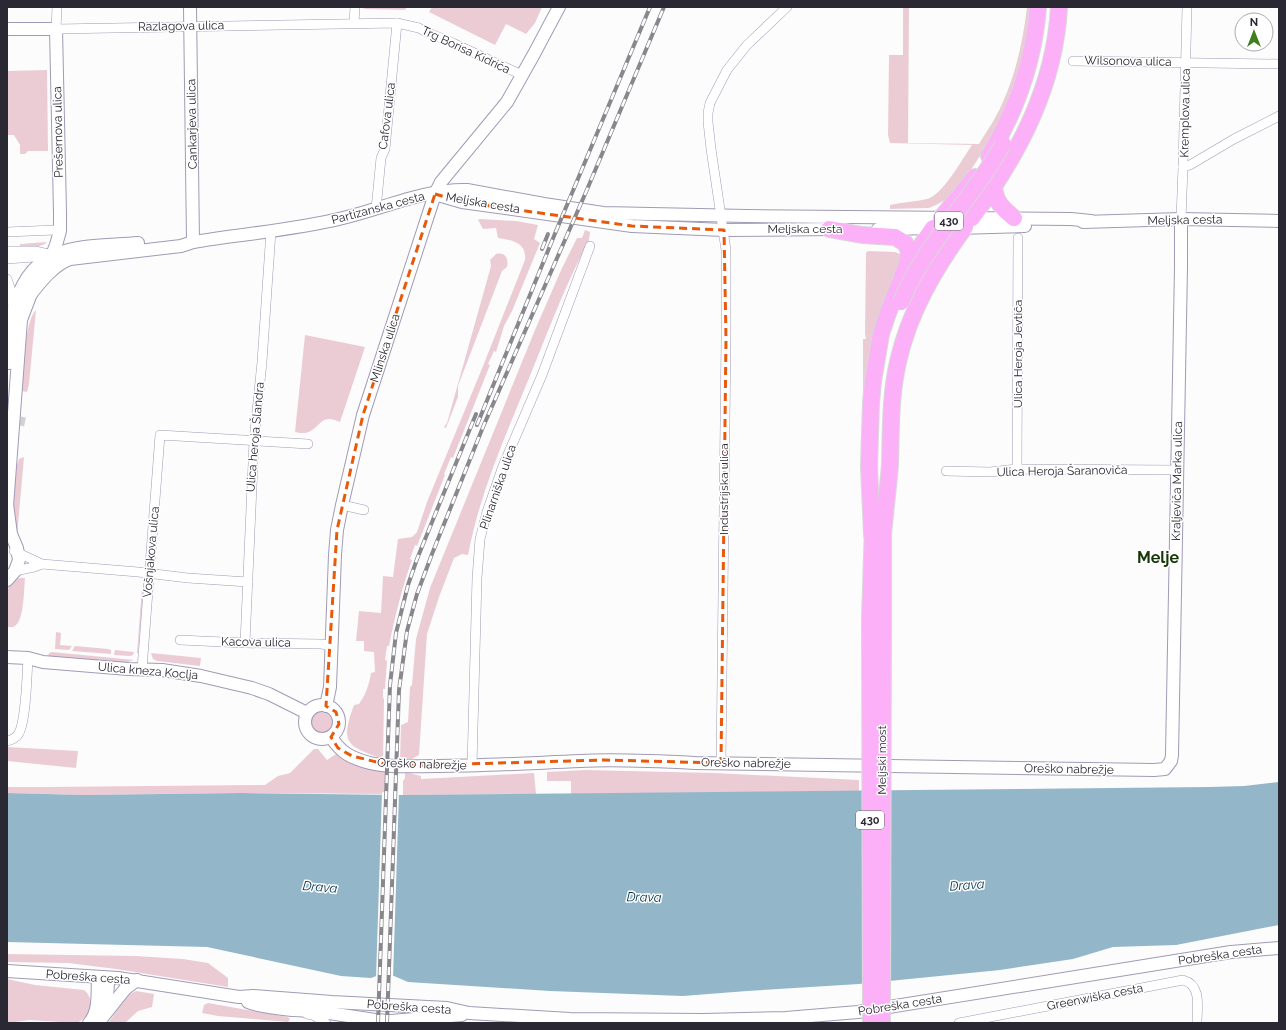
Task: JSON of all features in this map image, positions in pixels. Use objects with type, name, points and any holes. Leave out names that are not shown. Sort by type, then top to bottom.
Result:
[{"type":"highway","points":[[900,283],[918,250],[937,223],[984,164],[1002,133],[1025,76],[1034,36],[1038,7]]},
{"type":"highway","name":"430","points":[[1006,145],[1033,77],[1043,36],[1046,7]]},
{"type":"highway","name":"430","points":[[876,618],[881,380],[890,336],[917,269],[930,248],[1024,119],[1040,77],[1049,36],[1052,7]]},
{"type":"highway","points":[[878,535],[890,466],[891,405],[898,362],[915,311],[944,255],[994,187],[1022,140],[1039,101],[1052,59],[1059,7]]},
{"type":"highway","points":[[994,187],[995,196],[1000,206],[1014,218]]},
{"type":"highway","points":[[829,229],[862,235],[895,237],[902,240],[908,247],[909,255],[881,334],[873,381],[869,466],[878,535]]},
{"type":"highway","name":"Meljski most","points":[[876,618],[880,1016]]},
{"type":"highway","name":"Meljski most","points":[[871,1023],[876,618]]},
{"type":"street","name":"Prešernova ulica","points":[[11,545],[7,505],[20,330],[23,312],[35,283],[52,255],[59,238],[57,7]]},
{"type":"street","name":"Cankarjeva ulica","points":[[190,7],[193,242]]},
{"type":"street","points":[[354,23],[355,7]]},
{"type":"street","name":"Partizanska cesta","points":[[7,251],[35,251],[76,258],[181,246],[193,242],[336,220],[409,198],[435,194],[441,182],[507,102],[559,7]]},
{"type":"street","name":"Industrijska ulica","points":[[721,763],[726,250],[708,122],[710,103],[731,65],[747,45],[787,7]]},
{"type":"street","name":"Kremplova ulica","points":[[1181,219],[1187,7]]},
{"type":"street","name":"Razlagova ulica","points":[[7,29],[354,23]]},
{"type":"street","name":"Trg Borisa Kidriča","points":[[354,23],[397,23],[419,28],[522,76]]},
{"type":"street","name":"Cafova ulica","points":[[376,209],[381,158],[384,152],[397,23]]},
{"type":"street","name":"Wilsonova ulica","points":[[1073,61],[1279,64]]},
{"type":"street","points":[[1183,167],[1190,165],[1234,139],[1279,116]]},
{"type":"street","name":"Meljska cesta","points":[[435,194],[467,190],[603,213],[937,223],[1059,225],[1091,221],[1181,219],[1248,219],[1279,221]]},
{"type":"street","name":"Meljska cesta","points":[[435,194],[467,202],[632,226],[724,230],[829,229],[937,223]]},
{"type":"street","name":"Mlinska ulica","points":[[326,706],[330,686],[335,555],[337,530],[342,505],[363,415],[435,194]]},
{"type":"street","name":"Meljska cesta","points":[[968,223],[1014,218],[1072,219],[1091,221]]},
{"type":"street","name":"Kraljeviča Marka ulica","points":[[1169,765],[1172,755],[1181,219]]},
{"type":"street","points":[[7,232],[54,230]]},
{"type":"street","name":"Ulica heroja Šlandra","points":[[245,643],[254,441],[262,362],[271,231]]},
{"type":"street","name":"Ulica Heroja Jevtiča","points":[[1017,469],[1018,238]]},
{"type":"street","name":"Partizanska cesta","points":[[7,259],[40,257],[66,250],[83,248],[174,241],[193,242]]},
{"type":"street","name":"Plinarniška ulica","points":[[472,766],[476,578],[480,540],[485,519],[503,466],[542,375],[590,246]]},
{"type":"street","points":[[13,313],[18,296],[31,272],[41,262],[52,255]]},
{"type":"street","points":[[31,294],[58,266],[66,261],[76,258]]},
{"type":"street","points":[[7,279],[11,291],[13,313],[7,389]]},
{"type":"street","name":"Vošnjakova ulica","points":[[142,670],[160,435],[254,441]]},
{"type":"street","points":[[254,441],[308,444]]},
{"type":"street","name":"Ulica Heroja Šaranoviča","points":[[946,470],[990,472],[1017,469],[1177,470]]},
{"type":"street","points":[[342,505],[364,510]]},
{"type":"street","points":[[11,545],[42,564]]},
{"type":"street","points":[[9,575],[13,559],[11,545]]},
{"type":"street","points":[[9,575],[42,564],[188,578],[248,582]]},
{"type":"street","name":"Kacova ulica","points":[[180,640],[322,644],[332,646]]},
{"type":"street","name":"Ulica kneza Koclja","points":[[7,657],[28,658],[44,662],[170,671],[229,682],[269,694],[307,714]]},
{"type":"street","points":[[7,741],[18,735],[23,722],[28,658]]},
{"type":"street","points":[[317,706],[326,706],[336,712],[339,720],[336,731],[331,737],[318,739],[309,734],[304,724],[310,710],[317,706]]},
{"type":"street","name":"Oreško nabrežje","points":[[331,737],[338,748],[352,756],[370,763],[400,766],[472,766],[612,760],[1154,770],[1165,769],[1169,765]]},
{"type":"street","name":"Meljski most","points":[[876,765],[877,988],[880,1016]]},
{"type":"street","name":"Pobreška cesta","points":[[7,971],[136,980],[239,997],[253,996],[448,1008],[469,1013],[570,1021],[752,1019],[837,1014],[880,1016],[1231,952],[1279,948]]},
{"type":"street","points":[[101,977],[108,983],[101,1019]]},
{"type":"street","points":[[88,1023],[93,1018],[101,977]]},
{"type":"street","points":[[101,1019],[110,1010],[125,989],[136,980]]},
{"type":"street","name":"Greenwiška cesta","points":[[959,1023],[1183,980],[1188,982],[1195,989],[1197,994],[1197,1023]]},
{"type":"street","name":"Pobreška cesta","points":[[239,997],[251,1003],[302,1011],[319,1018],[326,1023]]},
{"type":"street","name":"Pobreška cesta","points":[[349,1019],[350,1003]]},
{"type":"street","points":[[302,1011],[309,1010],[349,1019],[391,1021],[458,1016],[469,1013]]},
{"type":"highlighted area","points":[[435,194],[462,202],[632,226],[724,230],[726,338],[721,763],[604,760],[393,766],[352,756],[338,748],[331,737],[339,724],[336,712],[326,706],[337,530],[363,415]]},
{"type":"shaded area","points":[[367,7],[407,7],[405,10],[362,9]]},
{"type":"shaded area","points":[[432,7],[542,7],[535,23],[526,34],[506,24],[495,45],[429,12]]},
{"type":"shaded area","points":[[903,7],[909,7],[908,143],[979,144],[1000,109],[1011,81],[1021,44],[1027,7],[1035,7],[1019,79],[990,141],[970,171],[945,200],[929,208],[890,209],[890,205],[927,199],[933,196],[946,184],[972,145],[890,143],[888,135],[889,55],[903,55]]},
{"type":"shaded area","points":[[47,70],[48,151],[28,151],[25,154],[20,154],[20,145],[14,135],[7,135],[7,71]]},
{"type":"shaded area","points":[[478,220],[516,221],[538,225],[534,239],[540,243],[512,311],[504,326],[496,352],[494,351],[488,364],[490,365],[453,458],[451,457],[417,546],[415,545],[410,559],[412,560],[399,602],[389,646],[387,646],[385,660],[387,661],[385,689],[383,689],[383,759],[371,755],[354,746],[349,741],[347,735],[347,728],[354,705],[359,704],[367,689],[371,673],[375,672],[374,652],[364,651],[364,641],[356,641],[359,611],[381,613],[383,576],[393,577],[398,539],[412,537],[417,532],[427,502],[525,260],[525,254],[521,246],[513,241],[498,238],[496,228],[483,229]]},
{"type":"shaded area","points":[[585,230],[590,232],[588,246],[586,246],[562,297],[501,446],[485,489],[468,555],[462,554],[454,558],[439,597],[427,634],[419,755],[412,759],[400,760],[401,725],[408,722],[410,687],[412,685],[416,639],[430,588],[535,330],[577,238],[582,238]]},
{"type":"shaded area","points":[[47,242],[35,247],[20,246],[20,244]]},
{"type":"shaded area","points":[[868,251],[895,252],[900,254],[901,257],[863,423],[863,339],[866,339],[866,253]]},
{"type":"shaded area","points":[[496,254],[506,256],[507,267],[502,271],[458,386],[458,397],[446,428],[444,427],[447,423],[491,266],[490,260]]},
{"type":"shaded area","points":[[36,310],[27,392],[21,391],[23,361],[29,324],[32,315]]},
{"type":"shaded area","points":[[305,335],[365,347],[340,422],[333,419],[324,420],[314,429],[301,433],[295,432]]},
{"type":"shaded area","points":[[24,457],[17,536],[12,520],[15,470],[19,459]]},
{"type":"shaded area","points":[[19,578],[25,578],[21,617],[15,626],[7,627],[7,590],[10,584]]},
{"type":"shaded area","points":[[142,588],[143,595],[137,653]]},
{"type":"shaded area","points":[[56,632],[61,633],[60,645],[72,646],[69,650],[55,649]]},
{"type":"shaded area","points":[[75,646],[108,649],[111,650],[111,654],[72,651]]},
{"type":"shaded area","points":[[115,650],[134,652],[133,655],[130,656],[114,655]]},
{"type":"shaded area","points":[[52,652],[134,660],[125,663],[48,657],[49,653]]},
{"type":"shaded area","points":[[151,653],[201,658],[200,666],[157,661],[153,659]]},
{"type":"shaded area","points":[[321,712],[325,713],[331,719],[331,727],[325,733],[321,734],[317,733],[311,727],[310,723],[311,719],[317,713]]},
{"type":"shaded area","points":[[7,747],[78,751],[76,768],[7,761]]},
{"type":"shaded area","points":[[314,749],[318,749],[327,760],[336,754],[354,763],[386,771],[386,794],[242,793],[83,795],[7,793],[7,787],[265,785],[278,776],[290,773]]},
{"type":"shaded area","points":[[586,770],[714,773],[859,780],[859,791],[571,794],[571,781],[547,781],[547,772]]},
{"type":"shaded area","points":[[405,772],[421,776],[421,779],[534,773],[536,794],[403,795],[403,781],[405,778]]},
{"type":"shaded area","points":[[7,954],[136,956],[183,959],[208,963],[228,978],[228,987],[68,963],[7,962]]},
{"type":"shaded area","points":[[7,979],[35,985],[84,990],[90,999],[90,1008],[85,1017],[77,1023],[29,1020],[7,1023]]},
{"type":"shaded area","points":[[136,991],[154,994],[152,1007],[138,1011],[125,1023],[108,1023],[128,995]]},
{"type":"shaded area","points":[[208,1003],[288,1017],[290,1019],[288,1022],[218,1016],[202,1013],[204,1005]]},
{"type":"water","name":"Drava","points":[[1279,782],[1279,925],[1176,945],[1113,947],[1073,959],[1000,970],[859,984],[683,996],[550,991],[408,982],[394,976],[379,975],[371,978],[341,976],[207,947],[7,942],[7,793],[83,795],[242,793],[403,795],[1209,787],[1244,786]]},
{"type":"pier","points":[[382,792],[399,793],[393,978],[376,978]]},
{"type":"tunnel","points":[[7,418],[25,422]]},
{"type":"railway","points":[[477,425],[650,7]]},
{"type":"railway","points":[[387,1023],[399,690],[407,631],[417,594],[483,427],[586,192],[664,7]]},
{"type":"railway","points":[[542,249],[548,234]]},
{"type":"railway","points":[[378,1023],[390,685],[396,633],[408,585],[417,559],[476,414]]},
{"type":"district","name":"Melje","points":[[1158,557]]}]
